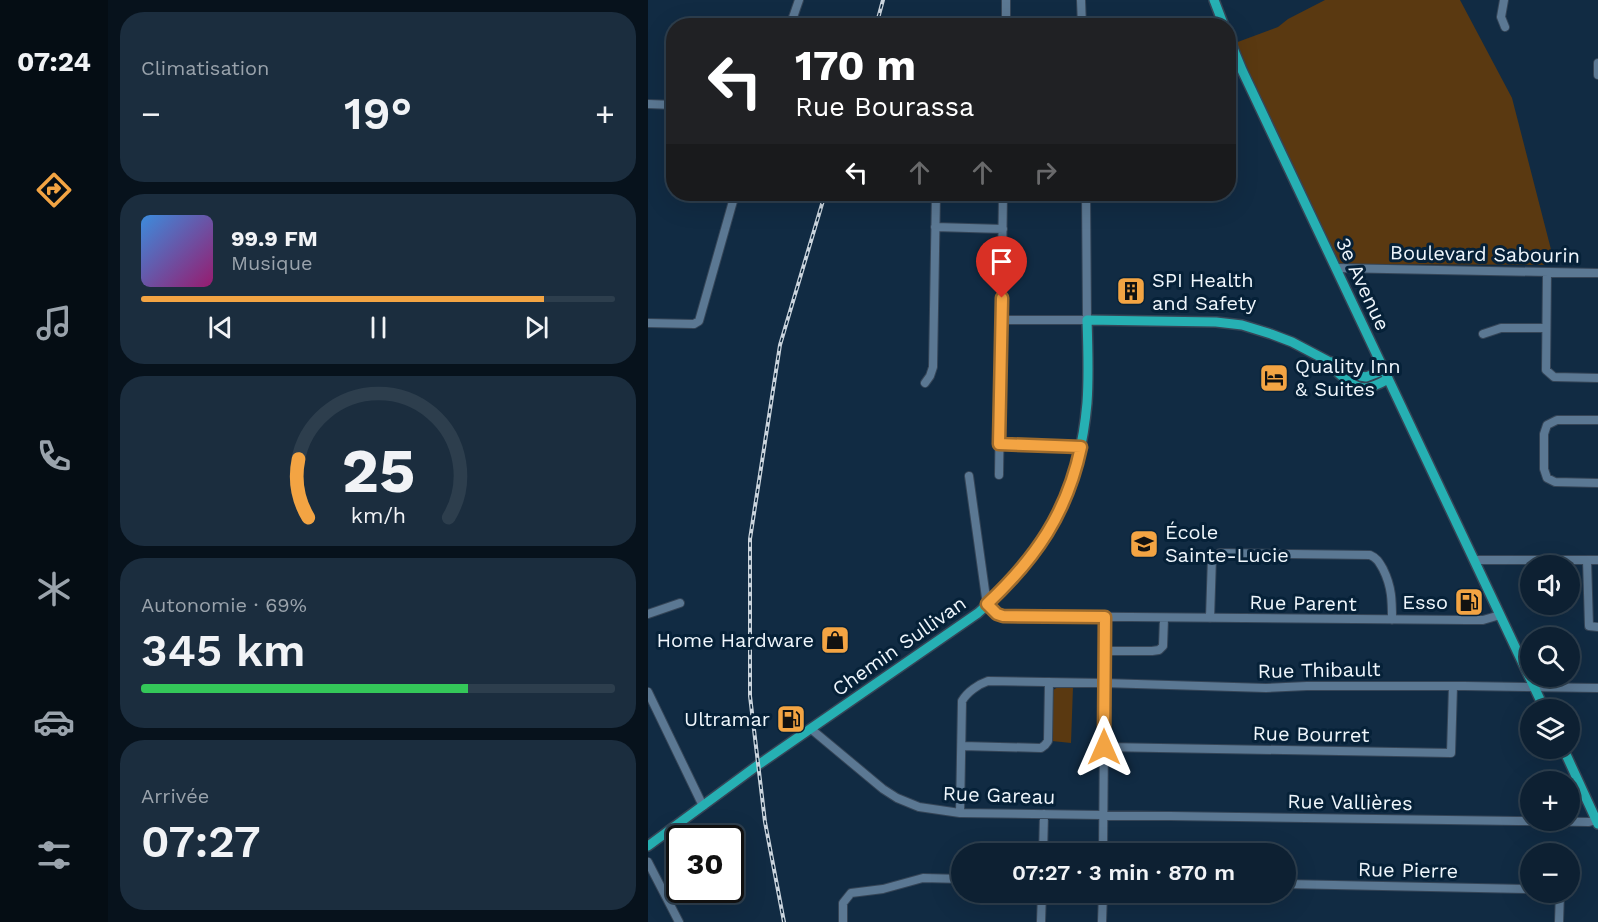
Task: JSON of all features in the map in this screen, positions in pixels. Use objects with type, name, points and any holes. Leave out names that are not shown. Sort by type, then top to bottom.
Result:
[{"type":"main road","points":[[1214,0],[1221,18]]},
{"type":"main road","name":"3e Avenue","points":[[1236,55],[1520,657]]},
{"type":"main road","points":[[1087,320],[1216,322],[1242,325],[1292,342],[1357,374],[1366,377],[1386,375]]},
{"type":"main road","name":"Chemin Sullivan","points":[[648,846],[978,613],[1025,564],[1055,520],[1072,482],[1081,447],[1087,401],[1087,320]]},
{"type":"main road","name":"3e Avenue","points":[[1534,687],[1540,699]]},
{"type":"main road","points":[[1568,759],[1597,822]]},
{"type":"street","points":[[793,18],[799,0]]},
{"type":"street","points":[[1006,0],[1006,18]]},
{"type":"street","points":[[1081,0],[1082,18]]},
{"type":"street","points":[[1504,0],[1501,17],[1505,27]]},
{"type":"street","points":[[1598,63],[1598,75]]},
{"type":"street","points":[[648,104],[666,105]]},
{"type":"street","points":[[648,323],[693,324],[699,321],[733,201]]},
{"type":"street","points":[[925,383],[933,367],[936,201]]},
{"type":"street","points":[[999,475],[1003,201]]},
{"type":"street","name":"Chemin Sullivan","points":[[1086,201],[1087,320]]},
{"type":"street","points":[[935,227],[1003,229]]},
{"type":"street","name":"Boulevard Sabourin","points":[[1336,268],[1598,273]]},
{"type":"street","points":[[1547,272],[1546,370],[1554,377],[1598,378]]},
{"type":"street","points":[[1002,320],[1087,320]]},
{"type":"street","points":[[1483,334],[1504,328],[1546,328]]},
{"type":"street","points":[[1598,420],[1557,420],[1547,425],[1544,434],[1544,469],[1547,478],[1555,482],[1598,483]]},
{"type":"street","points":[[999,444],[1081,447]]},
{"type":"street","points":[[969,476],[987,604]]},
{"type":"street","points":[[1210,618],[1212,557],[1220,553],[1374,556],[1389,581],[1392,620]]},
{"type":"street","points":[[1587,560],[1589,626],[1598,627]]},
{"type":"street","points":[[1475,561],[1598,560]]},
{"type":"street","points":[[648,614],[680,603]]},
{"type":"street","name":"Rue Parent","points":[[987,604],[997,614],[1003,616],[1483,620],[1500,615]]},
{"type":"street","points":[[1103,843],[1105,617]]},
{"type":"street","points":[[1104,651],[1159,650],[1163,646],[1164,618]]},
{"type":"street","name":"Rue Thibault","points":[[962,746],[964,696],[988,681],[1266,688],[1307,686],[1520,687]]},
{"type":"street","points":[[960,813],[962,746],[1041,748],[1048,741],[1049,682]]},
{"type":"street","name":"Rue Bourret","points":[[1104,747],[1451,753],[1452,686]]},
{"type":"street","name":"Rue Thibault","points":[[1534,687],[1598,688]]},
{"type":"street","points":[[648,692],[703,806]]},
{"type":"street","name":"Rue Gareau","points":[[811,729],[882,789],[919,807],[960,813],[1104,815]]},
{"type":"street","points":[[1043,843],[1044,814]]},
{"type":"street","name":"Rue Vallières","points":[[1104,815],[1597,822]]},
{"type":"street","points":[[648,862],[679,922]]},
{"type":"street","points":[[843,922],[843,903],[851,893],[883,889],[923,878],[951,879]]},
{"type":"street","name":"Rue Pierre","points":[[1296,884],[1520,888]]},
{"type":"street","points":[[1041,922],[1042,903]]},
{"type":"street","points":[[1102,922],[1103,903]]},
{"type":"street","points":[[1559,922],[1560,903]]},
{"type":"shaded area","points":[[1325,0],[1460,0],[1512,98],[1555,265],[1338,264],[1236,45],[1236,43],[1278,27],[1288,19]]},
{"type":"shaded area","points":[[1058,687],[1073,687],[1071,743],[1052,741],[1053,690]]},
{"type":"railway","points":[[878,18],[883,0]]},
{"type":"railway","points":[[784,922],[765,822],[750,696],[750,539],[780,345],[823,201]]},
{"type":"place","name":"SPI Health and Safety","points":[[1131,291]]},
{"type":"place","name":"Quality Inn & Suites","points":[[1274,378]]},
{"type":"place","name":"École Sainte-Lucie","points":[[1144,544]]},
{"type":"place","name":"Esso","points":[[1469,602]]},
{"type":"place","name":"Home Hardware","points":[[835,640]]},
{"type":"place","name":"Ultramar","points":[[791,719]]},
{"type":"route","points":[[1002,298],[999,444],[1081,447],[1072,482],[1055,520],[1025,564],[987,604],[997,614],[1003,616],[1105,617],[1104,747]]}]
